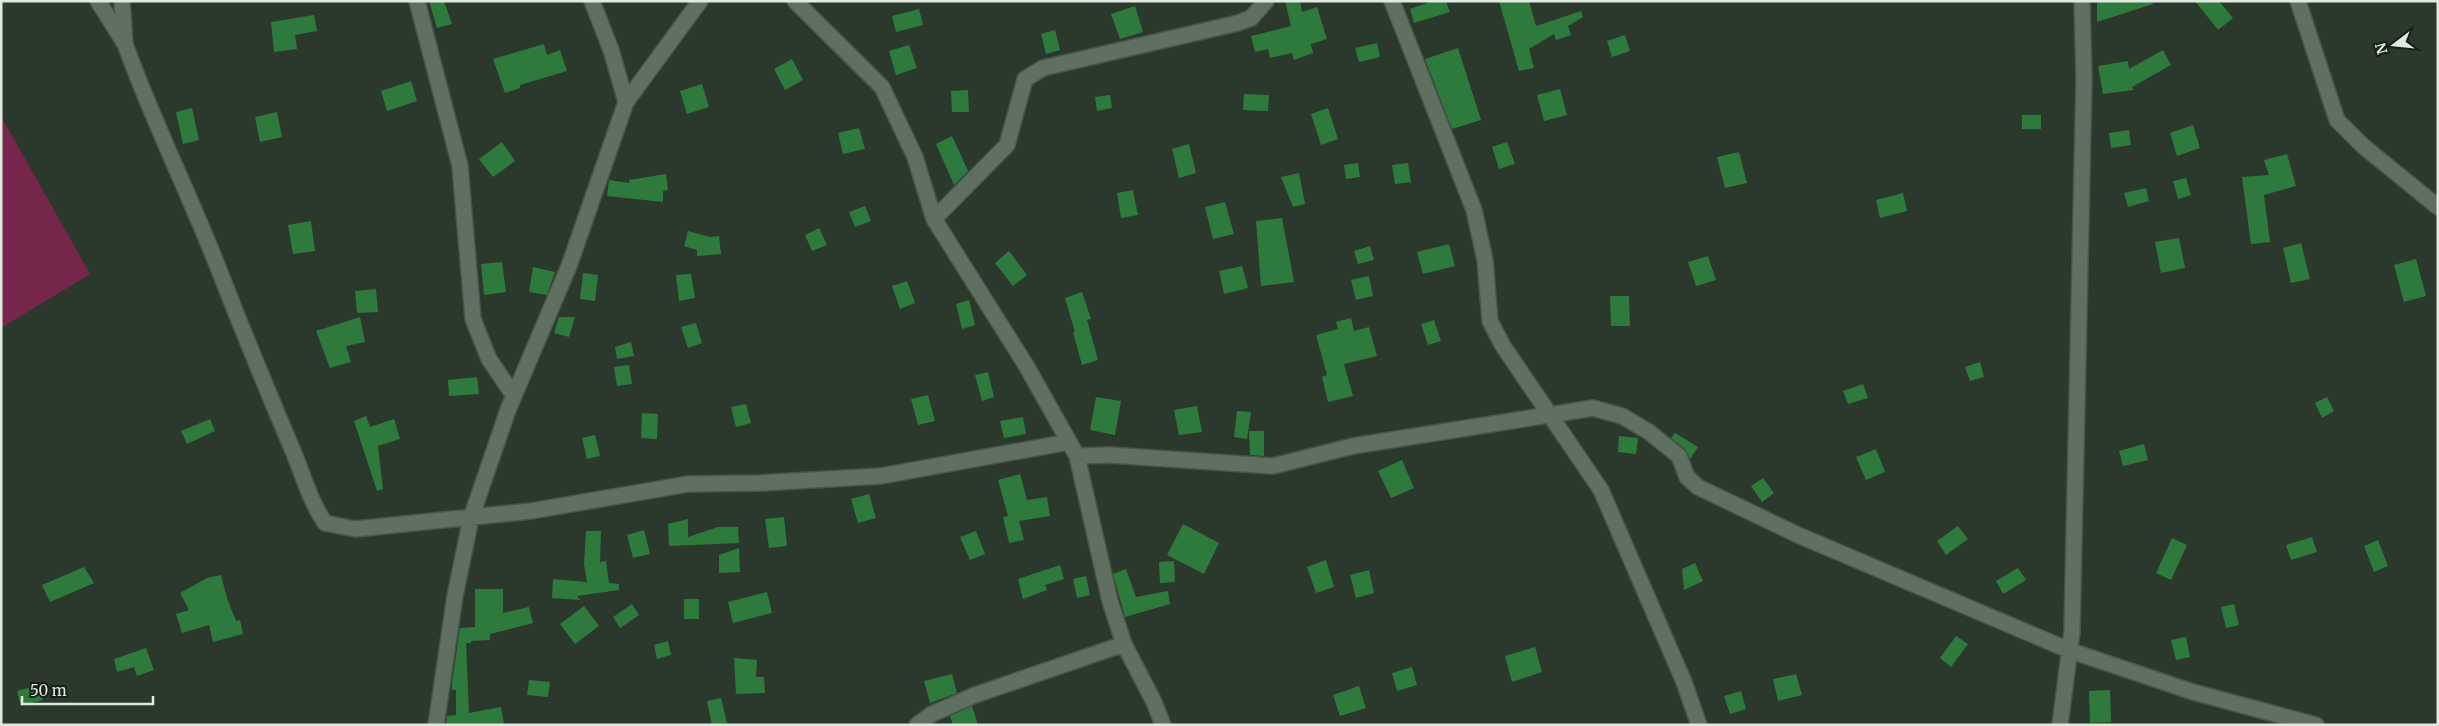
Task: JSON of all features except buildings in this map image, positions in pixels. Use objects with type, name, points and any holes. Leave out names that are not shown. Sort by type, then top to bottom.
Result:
[{"type":"street","points":[[98,1],[125,44],[142,92],[219,269],[313,505],[325,523],[355,529],[471,518],[613,498],[688,484],[760,484],[881,476],[1069,442]]},
{"type":"street","points":[[122,1],[125,44]]},
{"type":"street","points":[[417,1],[460,166],[473,319],[489,358],[514,396]]},
{"type":"street","points":[[592,1],[611,50],[626,102]]},
{"type":"street","points":[[436,725],[455,596],[471,518],[514,396],[569,266],[626,102],[700,1]]},
{"type":"street","points":[[795,1],[882,87],[915,157],[934,219],[1027,367],[1077,456],[1110,602],[1124,644],[1154,702],[1163,725]]},
{"type":"street","points":[[934,219],[1006,144],[1025,80],[1034,73],[1043,68],[1238,23],[1251,18],[1266,1]]},
{"type":"street","points":[[1392,1],[1474,210],[1485,260],[1490,320],[1503,346],[1551,413],[1601,490],[1684,682],[1699,725]]},
{"type":"street","points":[[2060,725],[2071,651],[2084,79],[2082,1]]},
{"type":"street","points":[[2298,1],[2338,120],[2363,146],[2438,207]]},
{"type":"street","points":[[1077,456],[1110,455],[1273,466],[1353,446],[1551,413],[1593,408],[1622,416],[1649,432],[1679,456],[1687,477],[1698,487],[1798,535],[2071,651],[2193,692],[2316,725]]},
{"type":"street","points":[[917,725],[932,714],[975,695],[1124,644]]},
{"type":"shaded area","points":[[1,116],[90,274],[1,328]]}]
